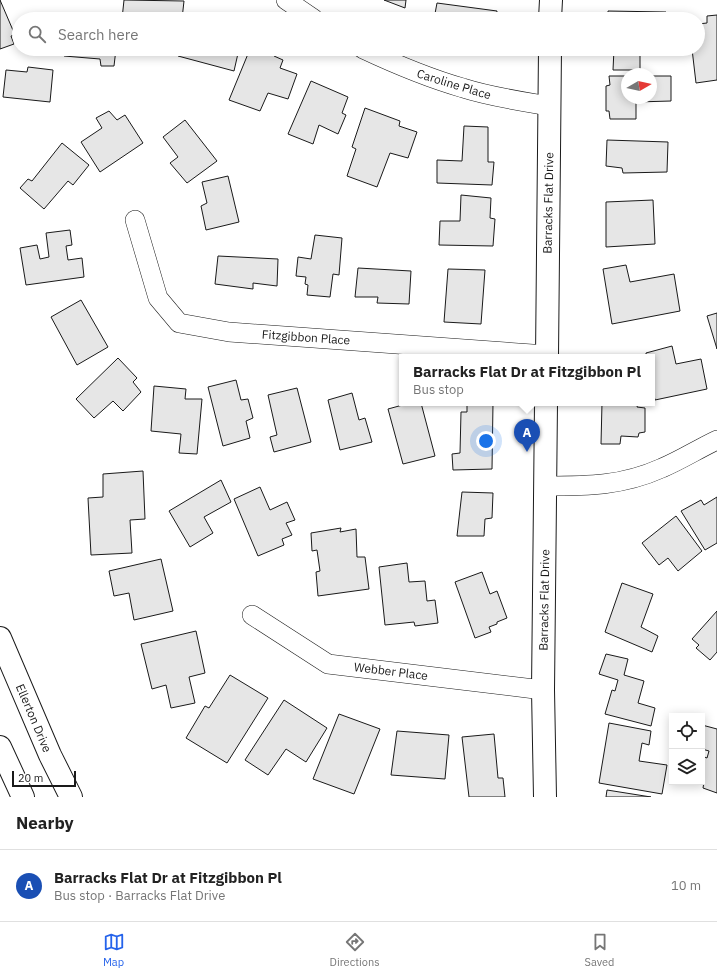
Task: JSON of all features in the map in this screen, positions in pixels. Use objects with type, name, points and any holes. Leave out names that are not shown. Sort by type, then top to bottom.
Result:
[{"type":"street","points":[[286,0],[304,12]]},
{"type":"street","points":[[550,12],[551,0]]},
{"type":"street","name":"Caroline Place","points":[[378,56],[392,63],[463,88],[506,99],[549,106]]},
{"type":"street","name":"Barracks Flat Drive","points":[[547,354],[550,56]]},
{"type":"street","name":"Fitzgibbon Place","points":[[135,220],[158,298],[179,323],[229,332],[520,354]]},
{"type":"street","name":"Barracks Flat Drive","points":[[545,797],[543,690],[546,406]]},
{"type":"street","points":[[545,486],[585,486],[621,482],[643,476],[662,468],[717,440]]},
{"type":"street","name":"Webber Place","points":[[252,615],[328,664],[543,690]]},
{"type":"street","name":"Ellerton Drive","points":[[0,638],[50,755],[72,797]]},
{"type":"street","points":[[0,747],[23,797]]},
{"type":"building","points":[[0,0],[12,28],[12,45],[0,49]]},
{"type":"building","points":[[124,0],[184,1],[183,12],[123,12]]},
{"type":"building","points":[[384,0],[406,0],[405,8]]},
{"type":"building","points":[[437,3],[497,11],[497,12],[435,12]]},
{"type":"building","points":[[608,11],[666,12],[608,12]]},
{"type":"building","points":[[717,15],[717,80],[696,83],[693,56],[705,56],[705,23],[707,23],[707,16]]},
{"type":"building","points":[[64,56],[115,56],[114,66],[101,66],[100,59]]},
{"type":"building","points":[[178,56],[237,56],[234,71]]},
{"type":"building","points":[[247,56],[274,56],[283,60],[280,68],[297,74],[288,99],[268,93],[260,111],[229,100]]},
{"type":"building","points":[[614,56],[640,56],[640,68],[621,68],[621,70],[613,70]]},
{"type":"building","points":[[28,67],[53,70],[50,102],[3,97],[6,70],[27,72]]},
{"type":"building","points":[[609,76],[621,76],[621,104],[636,104],[636,119],[610,119],[609,111],[606,111],[606,86],[610,85]]},
{"type":"building","points":[[657,76],[671,76],[671,101],[657,101]]},
{"type":"building","points":[[311,81],[348,97],[342,113],[346,115],[338,134],[319,125],[313,144],[288,134]]},
{"type":"building","points":[[365,108],[400,121],[399,126],[417,132],[408,158],[390,153],[377,187],[347,176],[356,149],[352,147]]},
{"type":"building","points":[[109,111],[117,120],[125,115],[143,143],[100,172],[81,142],[102,128],[96,118]]},
{"type":"building","points":[[185,120],[217,161],[187,183],[170,163],[178,157],[163,137]]},
{"type":"building","points":[[464,126],[488,127],[488,162],[494,162],[492,185],[437,183],[437,160],[462,161]]},
{"type":"building","points":[[607,140],[668,142],[667,172],[623,173],[622,168],[606,166]]},
{"type":"building","points":[[62,143],[89,165],[73,185],[68,181],[44,209],[20,188],[28,179],[32,181]]},
{"type":"building","points":[[228,176],[239,222],[206,230],[201,206],[207,203],[202,182]]},
{"type":"building","points":[[461,195],[491,198],[490,218],[495,219],[493,246],[439,245],[440,221],[460,221]]},
{"type":"building","points":[[653,200],[655,244],[606,247],[606,202]]},
{"type":"building","points":[[70,230],[72,245],[66,246],[68,260],[82,258],[84,277],[26,285],[20,248],[37,245],[40,259],[49,257],[46,233]]},
{"type":"building","points":[[315,235],[342,238],[339,275],[333,274],[330,297],[307,295],[308,285],[305,284],[306,277],[296,276],[298,257],[311,259]]},
{"type":"building","points":[[218,256],[278,259],[277,286],[253,283],[253,289],[215,284]]},
{"type":"building","points":[[626,265],[630,282],[674,274],[680,311],[612,324],[603,269]]},
{"type":"building","points":[[358,268],[411,271],[409,304],[377,303],[378,297],[355,297]]},
{"type":"building","points":[[448,269],[485,270],[481,324],[444,322]]},
{"type":"building","points":[[81,300],[108,347],[77,365],[51,317]]},
{"type":"building","points":[[717,313],[717,349],[707,316]]},
{"type":"building","points":[[672,346],[676,364],[701,359],[707,389],[655,400],[655,354],[646,353]]},
{"type":"building","points":[[118,358],[137,378],[133,382],[141,392],[123,411],[113,401],[94,418],[76,399]]},
{"type":"building","points":[[236,380],[241,400],[248,399],[253,418],[246,421],[250,438],[223,446],[208,387]]},
{"type":"building","points":[[154,386],[186,389],[185,399],[202,399],[197,454],[179,453],[181,434],[151,431]]},
{"type":"building","points":[[297,388],[311,442],[274,452],[270,437],[277,435],[268,395]]},
{"type":"building","points":[[352,393],[359,420],[365,418],[372,442],[340,450],[328,400]]},
{"type":"building","points":[[399,406],[422,406],[435,456],[403,464],[388,409]]},
{"type":"building","points":[[467,406],[493,406],[492,469],[453,470],[452,454],[460,453],[461,412],[467,412]]},
{"type":"building","points":[[602,406],[637,406],[645,408],[645,432],[639,433],[638,437],[621,436],[620,444],[601,444]]},
{"type":"building","points":[[143,471],[145,519],[130,520],[132,553],[91,555],[88,498],[103,497],[103,474]]},
{"type":"building","points":[[221,480],[231,502],[204,517],[213,533],[190,547],[169,511]]},
{"type":"building","points":[[260,487],[270,510],[287,502],[295,520],[286,523],[292,535],[282,539],[284,545],[258,556],[234,499]]},
{"type":"building","points":[[462,492],[493,493],[492,518],[485,519],[484,536],[457,536]]},
{"type":"building","points":[[717,497],[717,543],[705,550],[681,511],[701,500],[704,505]]},
{"type":"building","points":[[676,516],[702,551],[678,571],[668,558],[659,565],[642,543]]},
{"type":"building","points":[[341,528],[340,532],[356,529],[357,557],[365,557],[369,589],[318,596],[316,572],[320,571],[317,550],[312,551],[311,533]]},
{"type":"building","points":[[161,559],[173,611],[134,620],[129,593],[114,596],[109,571]]},
{"type":"building","points":[[407,563],[409,582],[425,581],[427,601],[435,600],[438,623],[415,626],[414,622],[385,625],[379,567]]},
{"type":"building","points":[[482,572],[490,594],[497,591],[507,618],[489,627],[491,632],[475,638],[455,582]]},
{"type":"building","points":[[622,583],[653,594],[641,627],[658,636],[652,652],[605,632]]},
{"type":"building","points":[[717,611],[717,652],[710,660],[696,648],[699,645],[692,639]]},
{"type":"building","points":[[196,631],[205,673],[189,677],[195,703],[171,708],[166,685],[152,689],[141,644]]},
{"type":"building","points":[[606,654],[628,659],[624,675],[644,681],[638,703],[655,708],[651,726],[605,714],[612,690],[615,691],[618,680],[599,674]]},
{"type":"building","points":[[230,675],[268,698],[227,763],[186,738],[205,706],[209,708]]},
{"type":"building","points":[[284,700],[327,728],[306,762],[286,749],[268,775],[245,760]]},
{"type":"building","points":[[339,714],[380,729],[354,794],[313,779]]},
{"type":"building","points":[[609,723],[651,731],[649,745],[642,743],[639,761],[667,765],[662,794],[599,783]]},
{"type":"building","points":[[705,726],[717,729],[717,793],[703,788],[704,785],[705,785],[705,757],[707,758],[709,751],[705,750]]},
{"type":"building","points":[[397,731],[449,735],[445,779],[391,775]]},
{"type":"building","points":[[494,734],[498,778],[503,778],[505,797],[469,797],[462,737]]},
{"type":"building","points":[[607,790],[651,797],[606,797]]},
{"type":"place","name":"Barracks Flat Dr at Fitzgibbon Pl","points":[[527,452]]}]
